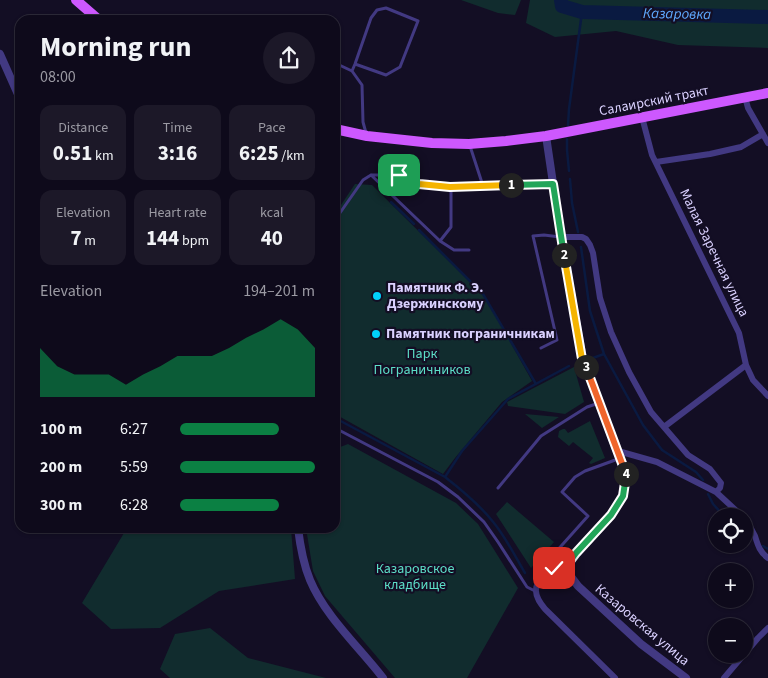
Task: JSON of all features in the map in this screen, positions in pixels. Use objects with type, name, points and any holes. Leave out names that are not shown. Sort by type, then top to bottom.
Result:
[{"type":"main road","points":[[76,0],[93,15]]},
{"type":"main road","name":"Салаирский тракт","points":[[340,130],[366,136],[432,144],[470,144],[506,141],[546,136],[768,93]]},
{"type":"street","points":[[0,54],[15,88]]},
{"type":"street","points":[[745,97],[748,108],[768,143]]},
{"type":"street","name":"Малая Заречная улица","points":[[642,117],[652,155],[739,333],[746,365],[753,380],[768,396]]},
{"type":"street","points":[[656,162],[710,154],[741,147],[763,134]]},
{"type":"street","points":[[546,136],[582,359],[626,476],[623,496],[611,515],[576,553],[568,566],[554,568],[547,572],[540,581],[536,591],[545,609],[615,678]]},
{"type":"street","points":[[561,237],[582,237],[590,245],[600,298],[611,332],[639,392],[651,412],[674,439],[688,454],[710,469],[721,483],[720,488],[716,492]]},
{"type":"street","points":[[664,427],[746,365]]},
{"type":"street","points":[[619,455],[657,462],[716,492],[733,508]]},
{"type":"street","points":[[299,533],[301,551],[310,580],[325,608],[383,678]]},
{"type":"street","points":[[753,534],[758,548],[768,558]]},
{"type":"street","name":"Казаровская улица","points":[[568,566],[569,574],[578,586],[641,644],[686,678]]},
{"type":"street","points":[[724,678],[768,628]]},
{"type":"lane","points":[[352,71],[371,18],[377,10],[386,8],[418,21],[400,67],[386,76],[355,64]]},
{"type":"lane","points":[[340,65],[352,71],[362,85],[363,122],[366,136]]},
{"type":"lane","points":[[470,144],[483,186]]},
{"type":"lane","points":[[340,213],[363,180],[371,175],[399,175],[419,184],[450,187],[553,184]]},
{"type":"lane","points":[[371,175],[440,241],[454,250],[469,250]]},
{"type":"lane","points":[[440,241],[452,227],[450,187]]},
{"type":"lane","points":[[541,348],[556,340],[533,236],[561,237]]},
{"type":"lane","points":[[498,488],[542,436],[587,407],[599,402]]},
{"type":"lane","points":[[340,431],[438,482],[458,497],[484,522],[528,587],[536,591]]},
{"type":"lane","points":[[554,568],[554,554],[588,516],[562,492],[575,477],[584,471],[619,455]]},
{"type":"green space","points":[[461,0],[521,0],[515,15],[498,13]]},
{"type":"green space","points":[[530,0],[768,0],[768,48],[678,45],[616,31],[555,37],[526,23]]},
{"type":"green space","name":"Парк Пограничников","points":[[355,184],[372,185],[485,297],[532,381],[502,402],[443,474],[340,417],[340,206]]},
{"type":"green space","points":[[574,367],[584,402],[565,414],[508,406],[507,402]]},
{"type":"green space","points":[[525,414],[559,417],[542,428]]},
{"type":"green space","points":[[590,421],[605,458],[591,464],[589,463],[593,458],[573,442],[569,446],[558,437],[559,431],[563,429],[568,433]]},
{"type":"green space","name":"Казаровское кладбище","points":[[348,444],[456,503],[478,524],[518,588],[467,678],[395,678],[325,596],[313,571],[307,533],[340,533],[340,447]]},
{"type":"green space","points":[[507,502],[554,542],[531,568],[496,514]]},
{"type":"green space","points":[[124,533],[291,533],[295,579],[219,591],[160,628],[111,629],[82,603]]},
{"type":"green space","points":[[210,628],[248,658],[326,678],[170,678],[160,669],[175,634]]},
{"type":"waterway","name":"Казаровка","points":[[561,0],[562,6],[582,12],[768,17]]},
{"type":"waterway","points":[[568,125],[582,12]]},
{"type":"waterway","points":[[567,139],[569,171]]},
{"type":"waterway","points":[[570,179],[572,203],[578,232]]},
{"type":"waterway","points":[[391,202],[414,224]]},
{"type":"waterway","points":[[419,230],[483,294],[536,384]]},
{"type":"waterway","points":[[581,247],[590,311],[604,354],[643,425],[662,450],[696,472],[703,480]]},
{"type":"waterway","points":[[590,359],[604,354]]},
{"type":"waterway","points":[[340,421],[445,477],[462,451],[508,399],[569,366]]},
{"type":"waterway","points":[[445,477],[471,498],[489,516],[525,573]]},
{"type":"waterway","points":[[708,494],[717,508]]},
{"type":"waterway","points":[[763,546],[768,549]]},
{"type":"place","name":"Памятник Ф. Э. Дзержинскому","points":[[377,296]]},
{"type":"place","name":"Памятник пограничникам","points":[[376,334]]},
{"type":"route","points":[[399,175],[419,184],[450,187],[553,184],[582,359],[626,476],[623,496],[611,515],[576,553],[568,566],[554,568]]}]
